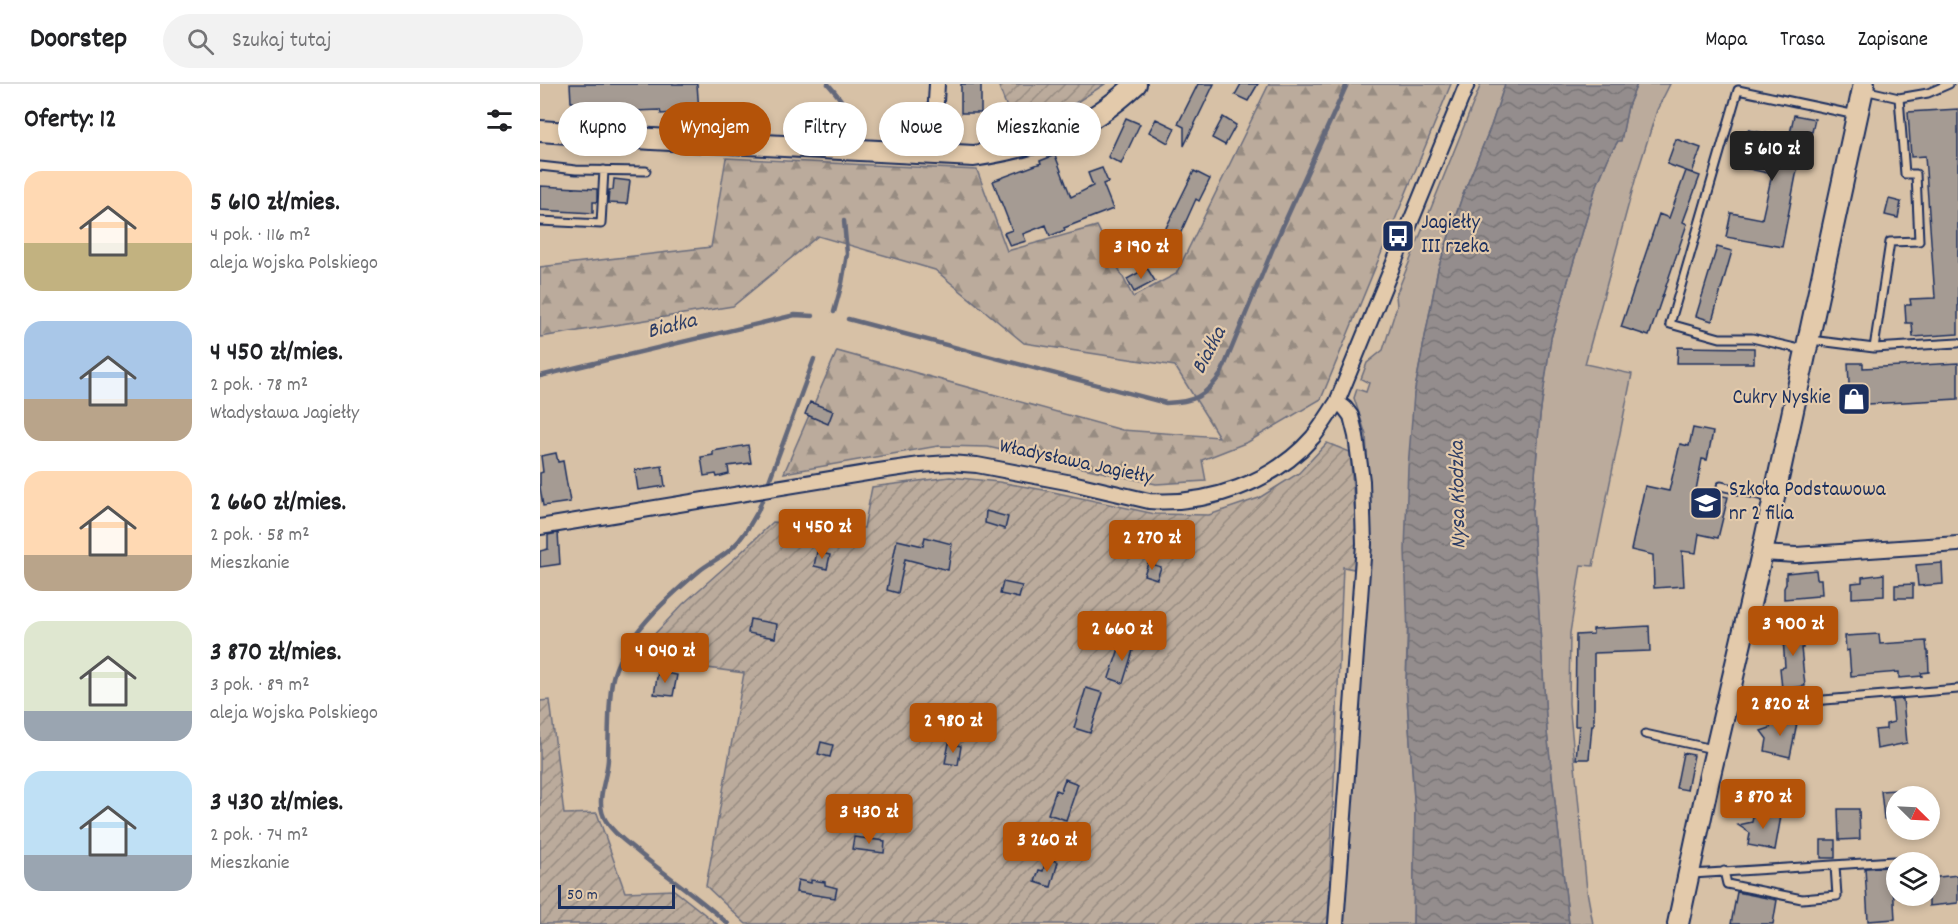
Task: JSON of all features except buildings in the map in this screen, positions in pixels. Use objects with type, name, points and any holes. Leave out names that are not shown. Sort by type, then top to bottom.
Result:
[{"type":"street","points":[[936,102],[937,84]]},
{"type":"street","points":[[964,156],[1008,150],[1061,135],[1092,120],[1116,103],[1136,84]]},
{"type":"street","name":"Władysława Jagiełły","points":[[540,527],[920,465],[949,463],[999,468],[1149,501],[1164,502],[1219,495],[1252,482],[1274,470],[1312,438],[1337,402],[1467,84]]},
{"type":"street","points":[[1678,924],[1762,553],[1863,87]]},
{"type":"street","points":[[540,131],[879,151]]},
{"type":"street","points":[[1337,402],[1351,416],[1356,436],[1362,481],[1364,544],[1339,922]]},
{"type":"street","points":[[1762,553],[1796,555],[1958,544]]},
{"type":"lane","points":[[1863,87],[1899,98],[1928,93],[1949,84]]},
{"type":"lane","points":[[1857,115],[1823,109],[1739,87],[1670,324],[1720,338],[1752,338],[1807,345],[1874,348],[1958,343]]},
{"type":"lane","points":[[1874,348],[1890,242],[1919,241],[1916,174],[1905,174],[1899,98]]},
{"type":"lane","points":[[540,166],[646,171]]},
{"type":"lane","points":[[540,221],[601,224],[604,170]]},
{"type":"lane","points":[[1721,486],[1774,498]]},
{"type":"lane","points":[[1725,709],[1958,689]]},
{"type":"lane","points":[[1645,734],[1716,749]]},
{"type":"lane","points":[[1689,874],[1886,862]]},
{"type":"lane","points":[[1724,871],[1727,884],[1802,899],[1837,896],[1835,866]]},
{"type":"green space","points":[[998,84],[1105,84],[1077,102],[1005,102]]},
{"type":"green space","points":[[1269,84],[1451,84],[1321,399],[1248,442],[1202,460],[1206,481],[1156,484],[988,447],[938,446],[784,473],[837,351],[1122,430],[1219,437],[1175,366],[1024,343],[935,270],[818,236],[733,306],[540,337],[540,267],[711,247],[726,158],[977,170],[1007,251],[1097,226],[1133,297],[1176,274]]},
{"type":"green space","points":[[1481,84],[1505,84],[1491,126],[1462,197],[1438,269],[1414,394],[1406,683],[1415,813],[1413,924],[1343,924],[1371,529],[1366,435],[1354,398],[1357,389],[1366,392],[1369,383],[1361,379],[1367,363],[1383,350],[1397,306],[1396,295]]},
{"type":"green space","points":[[1637,84],[1670,84],[1657,110],[1636,177],[1585,364],[1632,374],[1593,566],[1581,565],[1570,633],[1569,703],[1587,891],[1593,924],[1569,924],[1547,732],[1532,511],[1540,416],[1551,338],[1595,190],[1610,154],[1621,140],[1628,106]]},
{"type":"green space","points":[[1327,443],[1350,452],[1357,536],[1354,569],[1343,567],[1328,924],[746,924],[706,886],[744,673],[632,658],[683,604],[773,522],[864,528],[872,487],[950,477],[1044,490],[1155,514],[1209,515],[1259,498],[1299,473]]},
{"type":"green space","points":[[550,700],[564,814],[597,813],[625,892],[674,890],[717,924],[540,924],[540,701]]},
{"type":"water","name":"Nysa Kłodzka","points":[[1505,84],[1637,84],[1628,106],[1621,141],[1618,141],[1610,154],[1595,190],[1551,338],[1540,416],[1532,511],[1547,732],[1569,924],[1413,924],[1415,813],[1406,683],[1408,636],[1405,550],[1414,394],[1438,269],[1462,197],[1491,126]]},
{"type":"waterway","points":[[828,84],[842,102]]},
{"type":"waterway","name":"Białka","points":[[848,319],[1166,403],[1198,397],[1221,374],[1273,248],[1347,84]]},
{"type":"waterway","points":[[834,312],[847,254],[844,221]]},
{"type":"waterway","name":"Białka","points":[[540,376],[795,315],[813,316]]},
{"type":"waterway","points":[[728,924],[614,832],[606,821],[601,799],[608,759],[612,682],[624,651],[646,621],[698,572],[732,548],[749,526],[758,511],[814,359]]},
{"type":"place","name":"Jagiełły III rzeka","points":[[1398,236]]},
{"type":"place","name":"Cukry Nyskie","points":[[1854,399]]},
{"type":"place","name":"Szkoła Podstawowa nr 2 filia","points":[[1706,503]]}]
